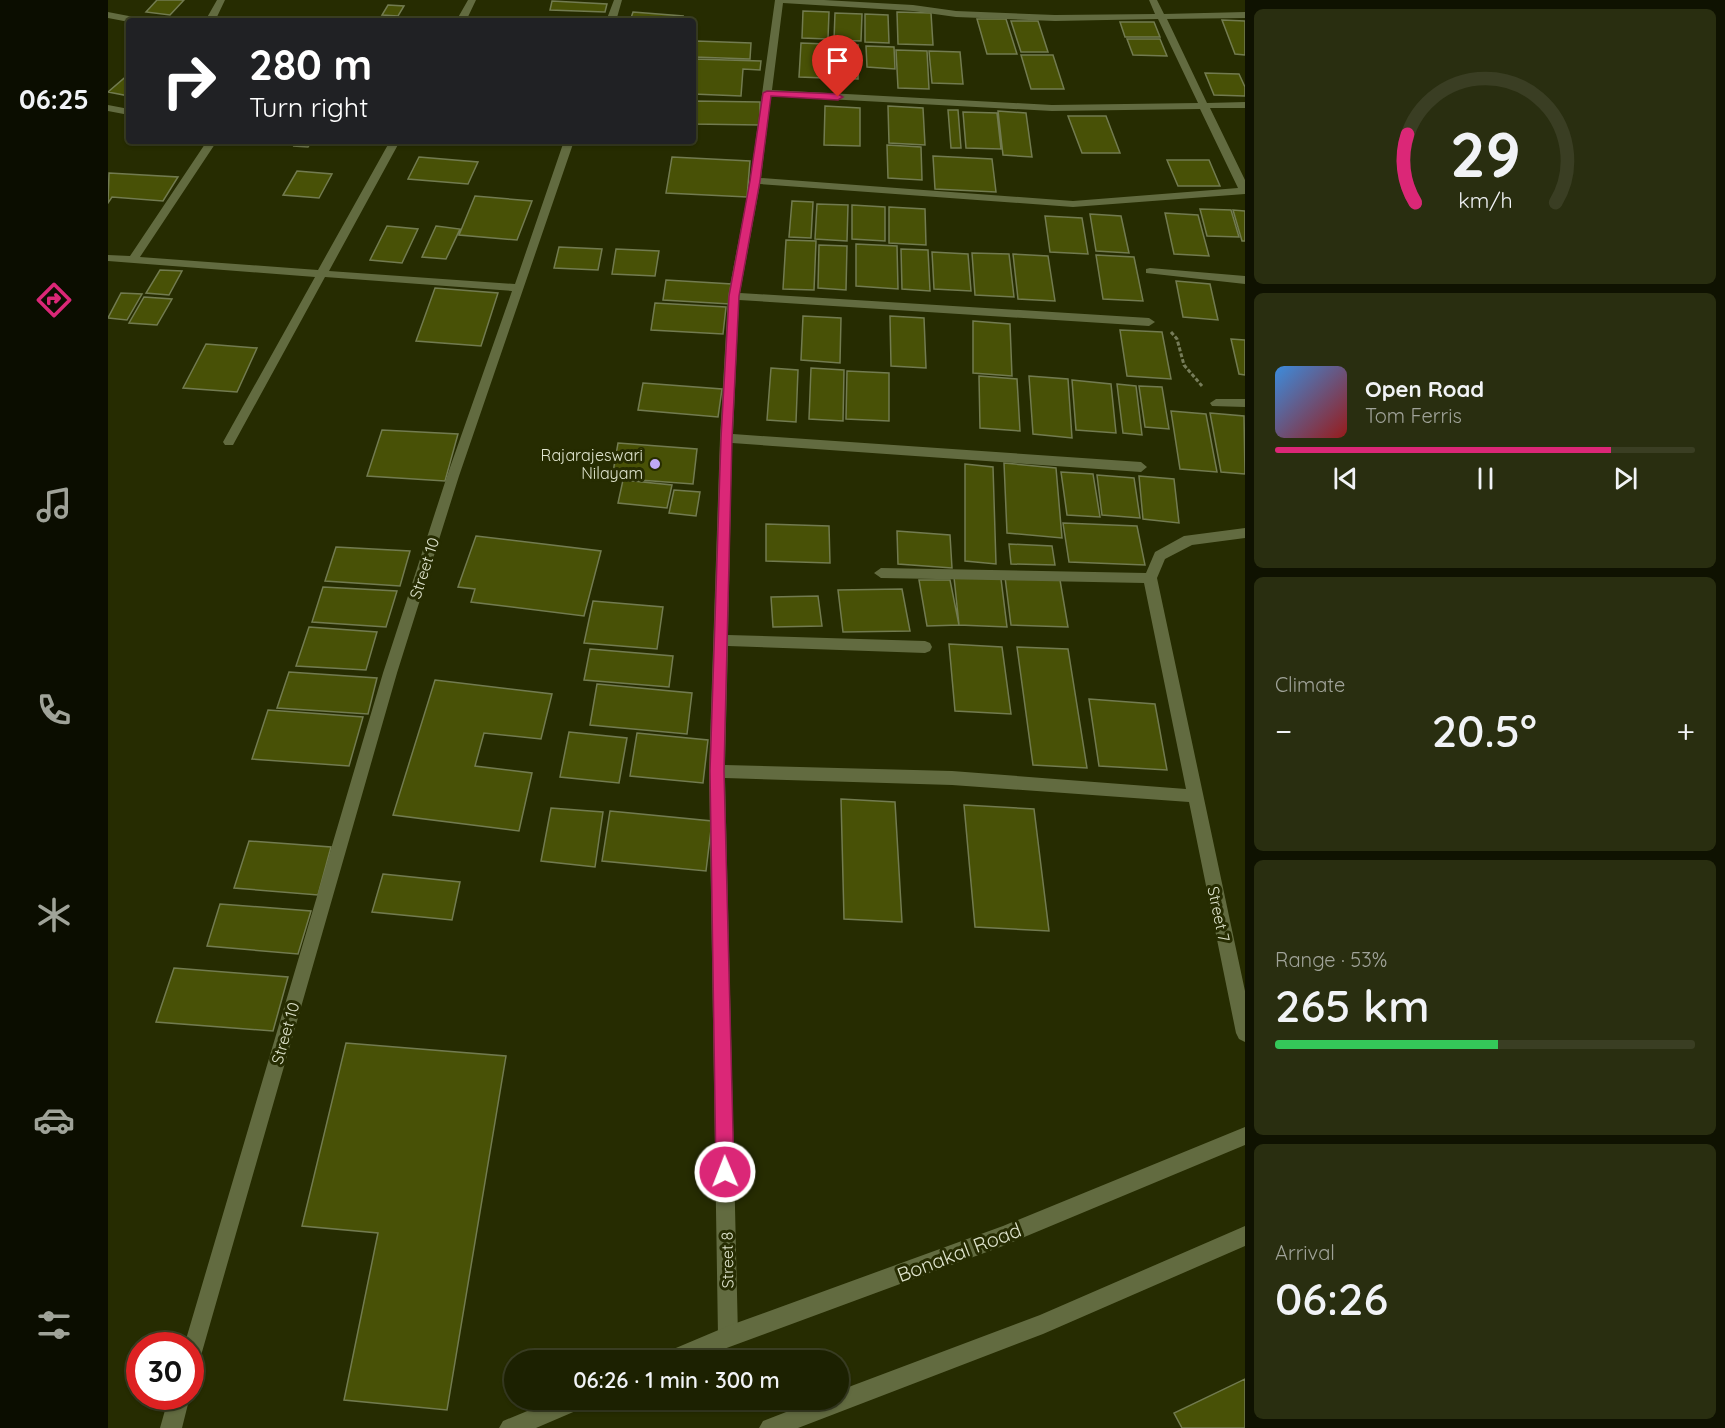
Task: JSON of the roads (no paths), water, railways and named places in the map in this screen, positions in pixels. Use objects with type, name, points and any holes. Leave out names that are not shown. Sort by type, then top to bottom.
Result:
[{"type":"street","points":[[212,18],[221,0]]},
{"type":"street","points":[[463,18],[472,0]]},
{"type":"street","points":[[612,18],[618,0]]},
{"type":"street","points":[[779,0],[912,8],[967,15],[1055,18],[1245,15]]},
{"type":"street","name":"Street 8","points":[[728,1336],[717,771],[726,438],[734,296],[755,181],[779,0]]},
{"type":"street","points":[[755,181],[1073,204],[1245,191],[1153,0]]},
{"type":"street","points":[[108,15],[126,18]]},
{"type":"street","points":[[767,93],[1052,108],[1245,105]]},
{"type":"street","points":[[108,108],[126,111]]},
{"type":"street","points":[[133,260],[210,144]]},
{"type":"street","points":[[229,442],[392,144]]},
{"type":"street","name":"Street 10","points":[[198,1332],[390,673],[453,476],[568,144]]},
{"type":"street","points":[[108,258],[519,288]]},
{"type":"street","points":[[1150,271],[1245,280]]},
{"type":"street","points":[[734,296],[1149,322]]},
{"type":"street","points":[[1216,403],[1245,403]]},
{"type":"street","points":[[726,438],[1141,467]]},
{"type":"street","points":[[881,573],[1150,578],[1160,556],[1189,540],[1245,533]]},
{"type":"street","name":"Street 7","points":[[1150,578],[1245,1033]]},
{"type":"street","points":[[721,640],[925,647]]},
{"type":"street","points":[[717,771],[952,778],[1194,796]]},
{"type":"street","name":"Bonakal Road","points":[[695,1350],[1003,1236],[1245,1136]]},
{"type":"street","points":[[770,1428],[1042,1324],[1245,1236]]},
{"type":"street","points":[[171,1428],[176,1410]]},
{"type":"street","points":[[510,1428],[554,1410]]},
{"type":"place","name":"Rajarajeswari Nilayam","points":[[655,464]]}]
